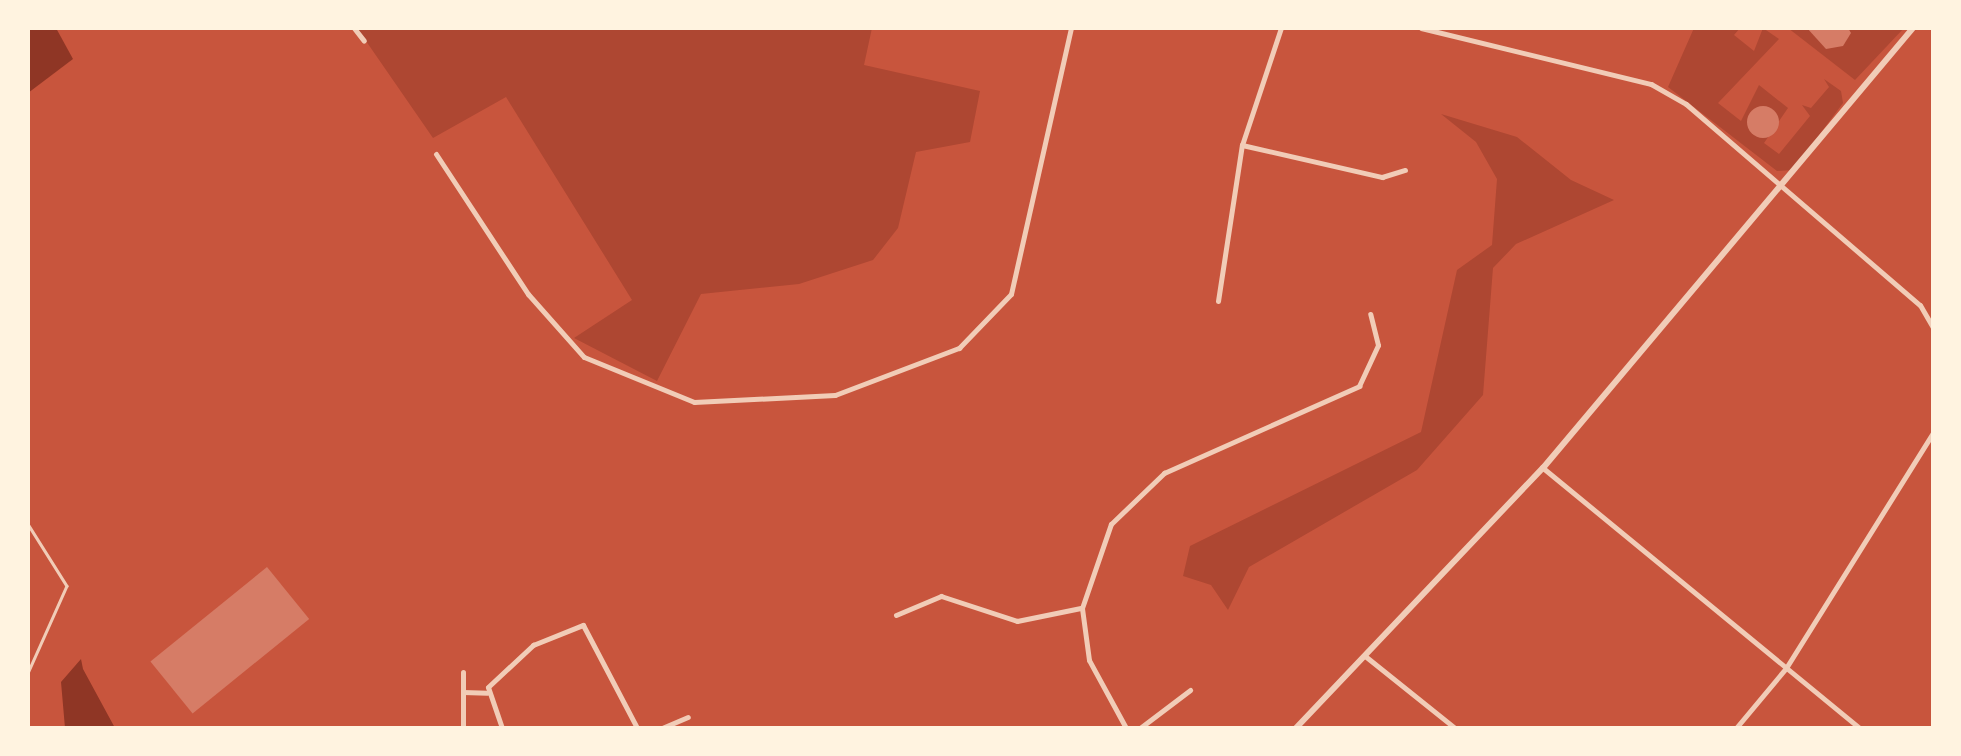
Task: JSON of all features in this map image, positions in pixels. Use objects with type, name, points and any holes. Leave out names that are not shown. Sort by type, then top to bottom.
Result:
[{"type":"street","points":[[354,28],[364,41]]},
{"type":"street","points":[[436,154],[528,294],[584,356],[656,392],[708,404],[836,395],[907,375],[960,348],[1011,294],[1071,28]]},
{"type":"street","points":[[1218,301],[1242,145],[1281,28]]},
{"type":"street","points":[[1421,28],[1650,84],[1786,185],[1920,305],[1934,329]]},
{"type":"street","points":[[1296,728],[1542,468],[1786,185],[1913,28]]},
{"type":"street","points":[[1242,145],[1382,177],[1406,170]]},
{"type":"street","points":[[1126,728],[1089,660],[1082,608],[1100,542],[1142,488],[1359,386],[1378,345],[1370,314]]},
{"type":"street","points":[[1736,728],[1786,668],[1934,431]]},
{"type":"street","points":[[1542,468],[1859,728]]},
{"type":"street","points":[[896,615],[941,596],[1017,621],[1082,608]]},
{"type":"street","points":[[463,692],[487,693],[533,645],[583,626],[637,728]]},
{"type":"street","points":[[1364,656],[1455,728]]},
{"type":"street","points":[[462,728],[463,672]]},
{"type":"street","points":[[1140,728],[1190,690]]},
{"type":"street","points":[[487,693],[502,728]]},
{"type":"street","points":[[662,728],[688,717]]},
{"type":"lane","points":[[28,524],[67,586],[28,672]]},
{"type":"shaded area","points":[[28,28],[56,28],[73,59],[28,93]]},
{"type":"shaded area","points":[[357,28],[872,28],[864,65],[980,91],[970,142],[916,152],[898,228],[873,260],[799,284],[701,294],[657,381],[574,338],[632,300],[506,97],[433,138]]},
{"type":"shaded area","points":[[1694,28],[1740,28],[1734,35],[1754,51],[1763,28],[1779,39],[1718,103],[1741,121],[1759,85],[1788,108],[1764,143],[1779,154],[1810,116],[1802,105],[1811,108],[1829,87],[1824,79],[1841,91],[1843,103],[1793,170],[1777,171],[1668,87]]},
{"type":"shaded area","points":[[1788,28],[1904,28],[1855,80]]},
{"type":"shaded area","points":[[1441,114],[1517,137],[1571,180],[1614,200],[1516,244],[1493,268],[1483,395],[1417,470],[1249,567],[1228,610],[1211,585],[1183,576],[1190,546],[1421,432],[1457,270],[1492,245],[1497,179],[1476,142]]},
{"type":"shaded area","points":[[81,659],[115,728],[65,728],[61,682]]},
{"type":"building","points":[[1807,28],[1848,28],[1851,33],[1843,46],[1826,49]]},
{"type":"building","points":[[1763,106],[1774,111],[1779,122],[1774,133],[1763,138],[1752,133],[1747,122],[1752,111]]},
{"type":"building","points":[[267,567],[309,619],[193,713],[150,661]]}]
